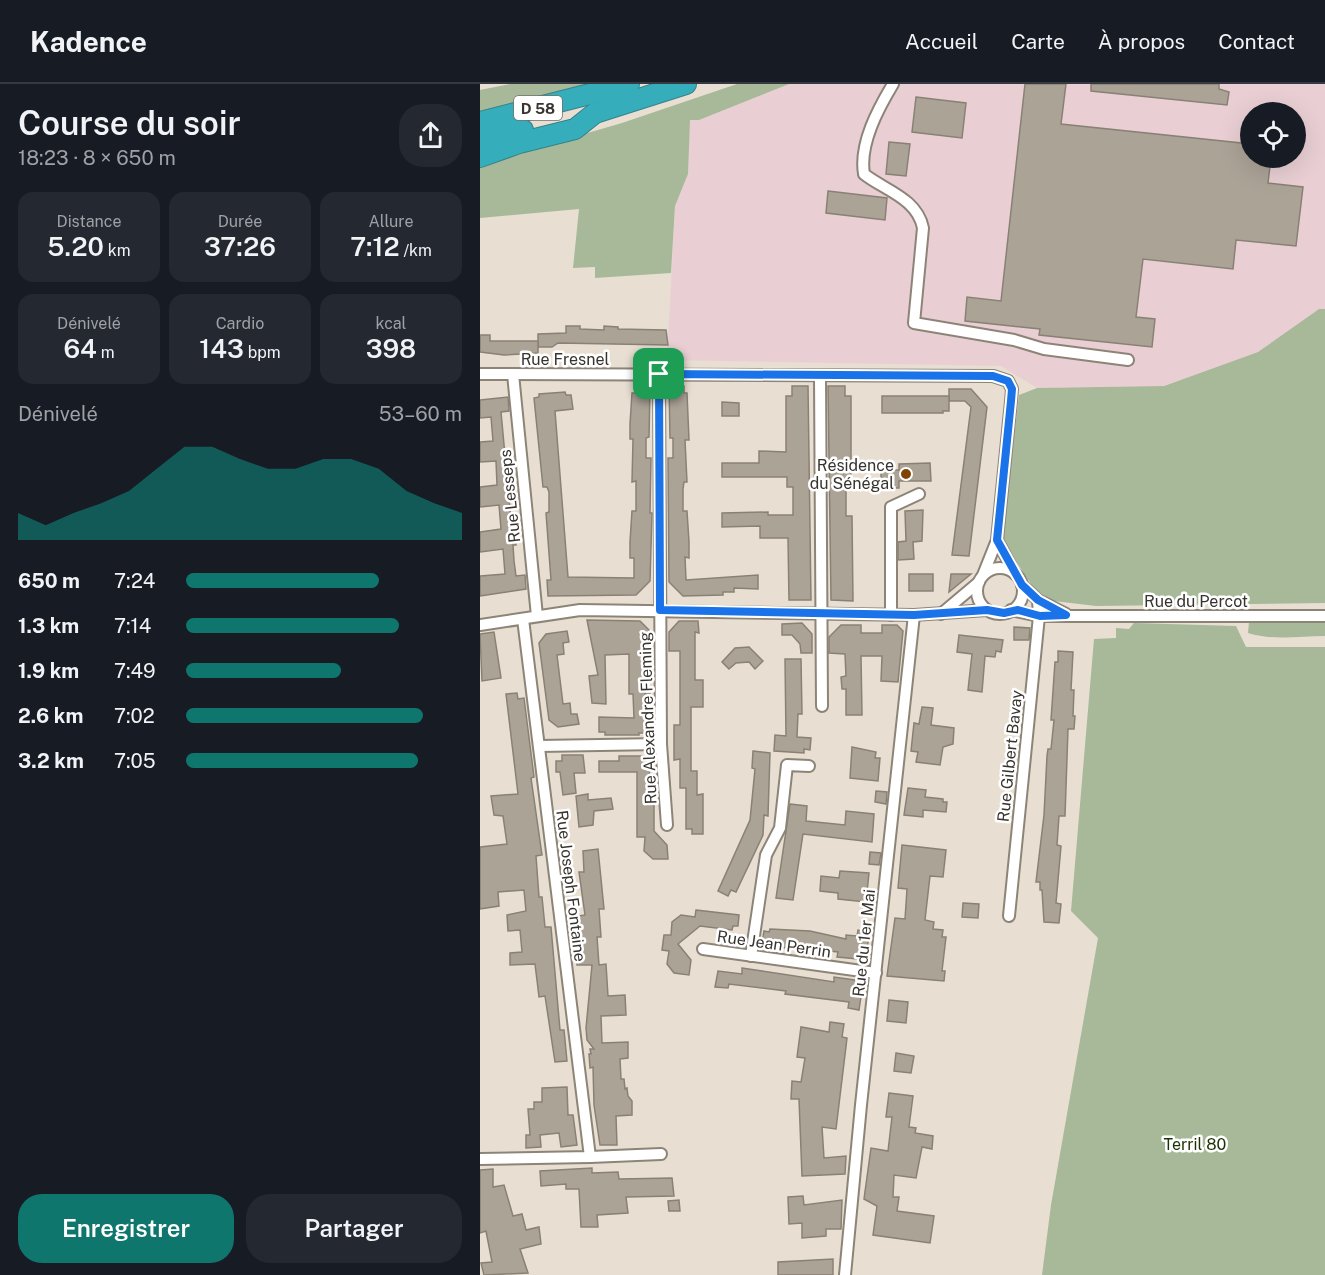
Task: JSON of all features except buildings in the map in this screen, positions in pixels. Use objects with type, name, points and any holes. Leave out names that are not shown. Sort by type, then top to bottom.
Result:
[{"type":"highway","name":"D 58","points":[[480,141],[596,104],[629,84]]},
{"type":"highway","name":"D 58","points":[[480,122],[596,104],[686,84]]},
{"type":"highway","points":[[480,157],[519,143],[575,129],[596,104]]},
{"type":"street","points":[[893,84],[864,150],[862,163],[864,174],[892,190],[921,219],[923,228],[913,311],[914,323],[1014,340],[1044,349],[1128,360]]},
{"type":"street","name":"Rue Fresnel","points":[[480,374],[993,376],[1008,381],[1012,389],[997,540]]},
{"type":"street","name":"Rue Lesseps","points":[[513,374],[537,616]]},
{"type":"street","name":"Rue Alexandre Fleming","points":[[659,374],[661,744],[667,825]]},
{"type":"street","points":[[820,377],[822,706]]},
{"type":"street","points":[[891,615],[891,507],[919,494]]},
{"type":"street","points":[[480,625],[580,610],[914,615],[987,610],[1004,613],[1011,610],[1021,599],[1022,585],[997,540]]},
{"type":"street","points":[[987,610],[978,597],[981,579],[997,540]]},
{"type":"street","points":[[941,614],[981,579],[1002,568],[1015,574]]},
{"type":"street","name":"Rue du Percot","points":[[1022,585],[1038,600],[1066,615]]},
{"type":"street","name":"Rue Gilbert Bavay","points":[[1010,916],[1040,616],[1038,600]]},
{"type":"street","name":"Rue du Percot","points":[[1011,610],[1040,616],[1325,616]]},
{"type":"street","name":"Rue du 1er Mai","points":[[845,1275],[914,615]]},
{"type":"street","name":"Rue Joseph Fontaine","points":[[523,619],[590,1157]]},
{"type":"street","points":[[538,746],[661,744]]},
{"type":"street","points":[[751,956],[766,855],[780,828],[787,765],[809,766]]},
{"type":"street","name":"Rue Jean Perrin","points":[[703,949],[876,973]]},
{"type":"street","points":[[480,1159],[661,1154]]},
{"type":"shaded area","points":[[761,84],[1325,84],[1325,309],[1319,309],[1258,352],[1163,386],[1037,388],[1001,366],[667,360],[675,206],[688,174],[690,112]]},
{"type":"green space","points":[[510,84],[596,84],[480,112],[480,90]]},
{"type":"green space","points":[[737,84],[789,84],[699,120],[690,120],[688,174],[675,206],[671,273],[595,278],[595,267],[573,268],[579,209],[480,218],[480,164],[622,123]]},
{"type":"green space","points":[[1319,309],[1325,309],[1325,603],[1096,606],[1054,601],[1035,590],[1002,540],[1019,395],[1037,388],[1164,386],[1258,352]]},
{"type":"green space","points":[[1249,622],[1325,622],[1325,636],[1258,635],[1248,633]]},
{"type":"green space","name":"Terril 80","points":[[1134,623],[1236,626],[1246,647],[1325,647],[1325,1275],[1042,1275],[1051,1205],[1098,938],[1071,911],[1094,639],[1116,638],[1116,628],[1129,629]]},
{"type":"place","name":"Résidence du Sénégal","points":[[906,474]]},
{"type":"route","points":[[659,374],[820,377],[993,376],[1008,381],[1012,389],[997,540],[1022,585],[1038,600],[1066,615],[1040,616],[1018,610],[1004,613],[987,610],[951,615],[914,615],[660,610],[659,374]]}]
